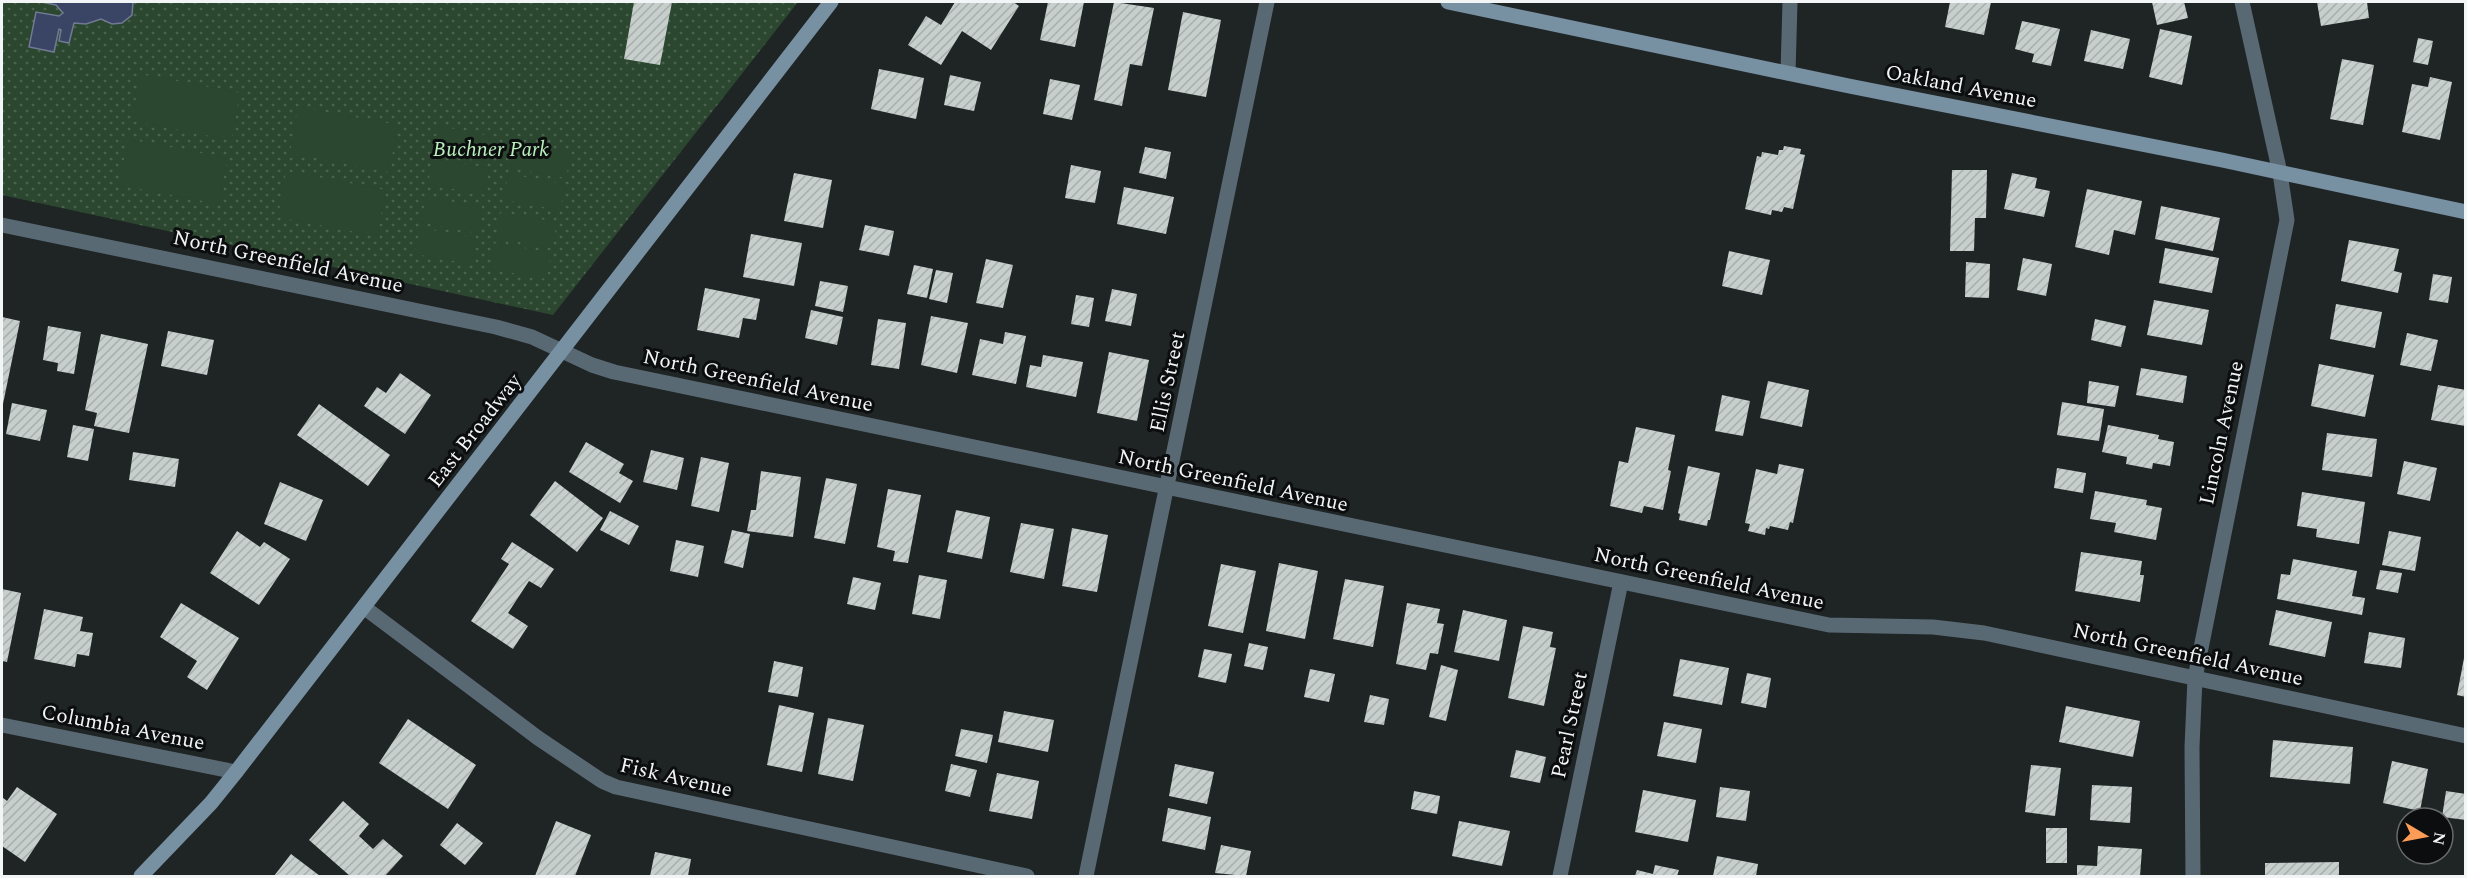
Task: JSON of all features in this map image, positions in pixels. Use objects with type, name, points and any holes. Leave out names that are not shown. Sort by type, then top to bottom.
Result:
[{"type":"main road","name":"East Broadway","points":[[141,876],[211,803],[236,772],[831,2]]},
{"type":"main road","name":"Oakland Avenue","points":[[1448,2],[2466,212]]},
{"type":"street","name":"Ellis Street","points":[[1086,876],[1154,546],[1168,489],[1267,2]]},
{"type":"street","points":[[1788,73],[1790,2]]},
{"type":"street","name":"Lincoln Avenue","points":[[2193,876],[2192,747],[2195,678],[2287,220],[2280,173],[2242,2]]},
{"type":"street","name":"North Greenfield Avenue","points":[[2,225],[496,327],[532,337],[614,372],[1168,489],[1829,625],[1933,627],[1984,633],[2466,736]]},
{"type":"street","name":"Pearl Street","points":[[1560,876],[1621,582]]},
{"type":"street","name":"Fisk Avenue","points":[[365,608],[537,738],[602,781],[616,787],[1027,876]]},
{"type":"street","name":"Columbia Avenue","points":[[2,725],[236,772]]},
{"type":"green space","name":"Buchner Park","points":[[2,2],[798,2],[553,315],[2,195]]},
{"type":"green space","points":[[140,74],[240,93],[231,140],[132,121]]},
{"type":"green space","points":[[298,107],[398,125],[389,172],[290,153]]},
{"type":"green space","points":[[439,126],[495,137],[491,163],[435,153]]},
{"type":"green space","points":[[128,139],[227,158],[219,204],[119,185]]},
{"type":"green space","points":[[514,142],[571,152],[566,178],[510,168]]},
{"type":"green space","points":[[433,159],[489,168],[485,195],[428,184]]},
{"type":"green space","points":[[286,171],[386,190],[377,236],[278,217]]},
{"type":"green space","points":[[508,174],[565,184],[560,210],[504,200]]},
{"type":"green space","points":[[426,197],[482,207],[477,233],[421,222]]},
{"type":"green space","points":[[501,212],[557,222],[552,248],[497,238]]},
{"type":"green space","points":[[420,228],[476,238],[471,264],[415,254]]},
{"type":"green space","points":[[495,243],[551,253],[547,279],[490,269]]},
{"type":"water","points":[[41,2],[133,2],[132,15],[122,23],[112,24],[101,19],[86,24],[74,23],[69,43],[59,41],[61,30],[59,29],[54,52],[29,47],[36,12],[59,16],[63,13],[56,5]]},
{"type":"building","points":[[634,2],[672,2],[660,65],[624,59]]},
{"type":"building","points":[[955,2],[1013,2],[1019,6],[991,50],[962,31],[941,65],[908,45],[926,16],[941,25]]},
{"type":"building","points":[[1048,2],[1084,2],[1075,47],[1040,40]]},
{"type":"building","points":[[1114,2],[1154,8],[1142,66],[1130,64],[1122,106],[1094,100]]},
{"type":"building","points":[[1950,2],[1991,2],[1984,35],[1945,27]]},
{"type":"building","points":[[2152,2],[2184,2],[2188,18],[2157,25]]},
{"type":"building","points":[[2317,2],[2367,2],[2369,18],[2321,26]]},
{"type":"building","points":[[1183,12],[1221,20],[1206,97],[1168,90]]},
{"type":"building","points":[[2022,21],[2060,29],[2051,66],[2032,62],[2034,54],[2015,49]]},
{"type":"building","points":[[2160,29],[2192,36],[2182,85],[2149,77]]},
{"type":"building","points":[[2091,30],[2130,39],[2123,69],[2084,61]]},
{"type":"building","points":[[2418,38],[2433,41],[2428,65],[2413,62]]},
{"type":"building","points":[[2342,59],[2374,65],[2363,125],[2330,119]]},
{"type":"building","points":[[879,69],[924,78],[916,119],[871,109]]},
{"type":"building","points":[[950,75],[981,82],[974,111],[944,105]]},
{"type":"building","points":[[2430,77],[2452,82],[2440,140],[2402,132],[2412,84],[2428,87]]},
{"type":"building","points":[[1050,79],[1080,85],[1072,120],[1043,114]]},
{"type":"building","points":[[1784,146],[1801,149],[1800,154],[1805,155],[1793,209],[1784,207],[1782,212],[1772,210],[1771,215],[1745,209],[1757,156],[1761,157],[1762,152],[1778,155],[1779,150],[1783,150]]},
{"type":"building","points":[[1145,147],[1171,152],[1166,179],[1139,173]]},
{"type":"building","points":[[1071,165],[1101,171],[1095,203],[1065,198]]},
{"type":"building","points":[[1952,170],[1987,170],[1986,218],[1975,218],[1974,251],[1950,251]]},
{"type":"building","points":[[794,173],[832,180],[823,228],[784,221]]},
{"type":"building","points":[[2012,173],[2037,178],[2035,188],[2050,191],[2044,217],[2004,209]]},
{"type":"building","points":[[1124,187],[1174,197],[1166,234],[1117,224]]},
{"type":"building","points":[[2087,189],[2142,201],[2135,235],[2114,230],[2109,255],[2075,247]]},
{"type":"building","points":[[2161,206],[2220,218],[2213,251],[2155,239]]},
{"type":"building","points":[[865,225],[894,231],[889,256],[859,250]]},
{"type":"building","points":[[751,234],[802,243],[794,286],[743,277]]},
{"type":"building","points":[[2349,240],[2399,249],[2394,271],[2402,273],[2398,293],[2341,281]]},
{"type":"building","points":[[2165,248],[2219,258],[2212,293],[2159,283]]},
{"type":"building","points":[[1729,251],[1770,260],[1762,295],[1722,286]]},
{"type":"building","points":[[2023,258],[2052,264],[2046,296],[2017,290]]},
{"type":"building","points":[[986,259],[1013,265],[1003,308],[976,303]]},
{"type":"building","points":[[1966,262],[1990,264],[1989,298],[1965,297]]},
{"type":"building","points":[[914,265],[933,269],[927,298],[907,294]]},
{"type":"building","points":[[936,270],[953,273],[947,303],[929,299]]},
{"type":"building","points":[[2433,274],[2452,277],[2448,303],[2429,300]]},
{"type":"building","points":[[820,281],[848,286],[843,312],[815,306]]},
{"type":"building","points":[[705,288],[760,299],[756,320],[743,318],[739,338],[697,330]]},
{"type":"building","points":[[1112,289],[1137,294],[1131,326],[1105,321]]},
{"type":"building","points":[[1076,295],[1094,298],[1089,327],[1071,324]]},
{"type":"building","points":[[2154,300],[2209,310],[2202,345],[2147,335]]},
{"type":"building","points":[[2336,304],[2382,312],[2375,348],[2330,339]]},
{"type":"building","points":[[811,310],[843,317],[837,345],[805,338]]},
{"type":"building","points":[[931,316],[968,323],[957,373],[921,365]]},
{"type":"building","points":[[2,317],[20,321],[3,404],[2,404]]},
{"type":"building","points":[[878,319],[906,323],[899,369],[871,365]]},
{"type":"building","points":[[2095,319],[2126,326],[2121,347],[2091,340]]},
{"type":"building","points":[[48,326],[81,332],[74,374],[57,371],[58,363],[43,360]]},
{"type":"building","points":[[168,331],[214,340],[207,375],[161,366]]},
{"type":"building","points":[[1005,332],[1026,336],[1016,384],[972,375],[980,339],[1003,344]]},
{"type":"building","points":[[2407,333],[2438,340],[2431,371],[2400,365]]},
{"type":"building","points":[[101,334],[148,344],[129,433],[94,426],[97,413],[85,410]]},
{"type":"building","points":[[1109,352],[1149,360],[1137,421],[1097,413]]},
{"type":"building","points":[[1043,355],[1083,362],[1076,397],[1026,387],[1030,365],[1041,367]]},
{"type":"building","points":[[2319,364],[2374,375],[2365,417],[2311,406]]},
{"type":"building","points":[[2141,368],[2187,376],[2183,403],[2136,395]]},
{"type":"building","points":[[400,373],[431,395],[405,434],[364,406],[377,387],[386,393]]},
{"type":"building","points":[[1768,381],[1809,390],[1802,427],[1760,418]]},
{"type":"building","points":[[2089,381],[2119,386],[2115,407],[2087,403]]},
{"type":"building","points":[[2438,385],[2466,390],[2465,426],[2431,420]]},
{"type":"building","points":[[1722,395],[1750,401],[1743,436],[1715,431]]},
{"type":"building","points":[[2062,402],[2104,409],[2099,441],[2057,435]]},
{"type":"building","points":[[12,403],[47,410],[40,441],[6,434]]},
{"type":"building","points":[[319,404],[390,455],[368,486],[297,435]]},
{"type":"building","points":[[73,425],[94,429],[88,461],[67,457]]},
{"type":"building","points":[[2108,425],[2159,435],[2158,439],[2174,442],[2170,466],[2153,463],[2152,469],[2126,464],[2127,457],[2102,452]]},
{"type":"building","points":[[1636,427],[1675,435],[1663,510],[1644,506],[1642,513],[1610,506],[1619,461],[1628,463]]},
{"type":"building","points":[[2327,433],[2377,439],[2372,477],[2322,470]]},
{"type":"building","points":[[586,442],[624,464],[619,473],[633,481],[620,503],[569,472]]},
{"type":"building","points":[[651,450],[684,458],[677,490],[643,482]]},
{"type":"building","points":[[133,452],[179,459],[175,487],[129,480]]},
{"type":"building","points":[[701,457],[729,463],[719,512],[691,506]]},
{"type":"building","points":[[2404,461],[2437,468],[2430,501],[2397,494]]},
{"type":"building","points":[[1779,464],[1804,469],[1793,523],[1790,522],[1788,530],[1770,526],[1769,529],[1766,528],[1765,535],[1748,531],[1750,524],[1745,523],[1756,469],[1777,474]]},
{"type":"building","points":[[1688,466],[1720,473],[1707,526],[1679,520],[1680,514],[1678,513]]},
{"type":"building","points":[[2057,468],[2086,473],[2083,493],[2054,488]]},
{"type":"building","points":[[761,471],[801,477],[793,537],[747,531],[751,510],[756,510]]},
{"type":"building","points":[[826,478],[857,484],[845,544],[814,538]]},
{"type":"building","points":[[555,481],[603,518],[577,552],[530,515]]},
{"type":"building","points":[[280,482],[323,500],[306,541],[264,524]]},
{"type":"building","points":[[888,489],[921,495],[908,563],[893,561],[895,551],[877,547]]},
{"type":"building","points":[[2095,491],[2147,500],[2146,505],[2162,508],[2156,540],[2114,532],[2116,523],[2090,519]]},
{"type":"building","points":[[2302,492],[2365,502],[2359,544],[2316,537],[2317,529],[2297,526]]},
{"type":"building","points":[[956,510],[990,517],[982,559],[947,552]]},
{"type":"building","points":[[610,511],[639,526],[629,545],[600,530]]},
{"type":"building","points":[[1021,523],[1054,529],[1044,579],[1010,572]]},
{"type":"building","points":[[1072,528],[1108,535],[1097,592],[1062,586]]},
{"type":"building","points":[[732,530],[750,534],[743,568],[724,563]]},
{"type":"building","points":[[237,531],[260,547],[264,542],[290,559],[259,605],[210,573]]},
{"type":"building","points":[[2389,531],[2421,537],[2415,571],[2382,565]]},
{"type":"building","points":[[676,540],[704,546],[698,577],[670,571]]},
{"type":"building","points":[[512,542],[554,569],[541,588],[529,581],[508,613],[528,626],[513,649],[471,621],[509,564],[501,559]]},
{"type":"building","points":[[2081,552],[2142,561],[2140,575],[2144,575],[2140,602],[2075,591]]},
{"type":"building","points":[[2293,559],[2357,571],[2352,596],[2365,598],[2362,615],[2277,599],[2281,574],[2290,575]]},
{"type":"building","points":[[1279,563],[1318,571],[1305,639],[1266,631]]},
{"type":"building","points":[[1221,564],[1256,571],[1243,633],[1208,626]]},
{"type":"building","points":[[2380,570],[2402,573],[2398,593],[2376,589]]},
{"type":"building","points":[[919,575],[947,580],[940,619],[912,614]]},
{"type":"building","points":[[853,577],[881,583],[875,610],[847,604]]},
{"type":"building","points":[[1345,579],[1384,586],[1373,647],[1333,639]]},
{"type":"building","points":[[2,589],[21,593],[7,662],[2,661]]},
{"type":"building","points":[[181,603],[239,638],[207,690],[187,677],[197,661],[160,637]]},
{"type":"building","points":[[1407,603],[1440,609],[1437,623],[1444,624],[1438,654],[1430,653],[1426,670],[1396,664]]},
{"type":"building","points":[[44,609],[83,617],[80,631],[93,633],[89,656],[77,654],[75,667],[34,659]]},
{"type":"building","points":[[1463,610],[1507,620],[1499,661],[1454,652]]},
{"type":"building","points":[[2276,610],[2332,622],[2325,657],[2269,645]]},
{"type":"building","points":[[1523,626],[1553,632],[1550,647],[1556,648],[1544,706],[1508,698]]},
{"type":"building","points":[[2369,632],[2405,638],[2401,668],[2364,663]]},
{"type":"building","points":[[1249,643],[1268,647],[1263,670],[1244,666]]},
{"type":"building","points":[[1204,649],[1232,654],[1226,683],[1198,677]]},
{"type":"building","points":[[2464,658],[2466,658],[2466,697],[2457,695]]},
{"type":"building","points":[[1680,659],[1729,668],[1722,705],[1673,696]]},
{"type":"building","points":[[774,661],[803,667],[798,697],[768,692]]},
{"type":"building","points":[[1441,665],[1458,670],[1446,721],[1429,717]]},
{"type":"building","points":[[1310,669],[1335,674],[1329,702],[1304,697]]},
{"type":"building","points":[[1747,673],[1771,678],[1766,708],[1741,703]]},
{"type":"building","points":[[1370,695],[1389,699],[1384,725],[1364,722]]},
{"type":"building","points":[[779,705],[814,713],[802,772],[767,765]]},
{"type":"building","points":[[2066,706],[2140,721],[2133,757],[2059,742]]},
{"type":"building","points":[[1004,711],[1054,720],[1048,752],[998,742]]},
{"type":"building","points":[[828,718],[864,725],[853,781],[818,774]]},
{"type":"building","points":[[408,719],[476,765],[448,809],[379,763]]},
{"type":"building","points":[[1664,722],[1702,729],[1696,763],[1657,756]]},
{"type":"building","points":[[961,729],[993,735],[987,763],[955,756]]},
{"type":"building","points":[[2273,740],[2353,747],[2350,784],[2270,777]]},
{"type":"building","points":[[1516,750],[1546,757],[1540,783],[1510,777]]},
{"type":"building","points":[[2392,761],[2428,769],[2421,806],[2397,806],[2383,803]]},
{"type":"building","points":[[951,764],[977,770],[970,797],[945,791]]},
{"type":"building","points":[[1175,764],[1214,772],[1207,804],[1169,796]]},
{"type":"building","points":[[2031,765],[2061,768],[2055,816],[2025,812]]},
{"type":"building","points":[[997,773],[1039,781],[1032,819],[989,811]]},
{"type":"building","points":[[2092,785],[2132,787],[2130,823],[2090,820]]},
{"type":"building","points":[[17,787],[57,814],[25,862],[2,846],[2,797],[7,801]]},
{"type":"building","points":[[1720,787],[1750,791],[1746,821],[1716,817]]},
{"type":"building","points":[[1643,790],[1696,800],[1688,842],[1635,832]]},
{"type":"building","points":[[1414,791],[1440,796],[1437,814],[1411,809]]},
{"type":"building","points":[[2446,791],[2466,794],[2466,820],[2455,819],[2455,806],[2444,806]]},
{"type":"building","points":[[343,801],[369,824],[359,836],[373,849],[383,839],[403,856],[385,876],[350,876],[309,840]]},
{"type":"building","points":[[1168,808],[1211,817],[1205,850],[1162,841]]},
{"type":"building","points":[[556,821],[591,835],[575,876],[535,876]]},
{"type":"building","points":[[1459,821],[1510,831],[1502,866],[1452,856]]},
{"type":"building","points":[[457,823],[483,843],[465,865],[440,845]]},
{"type":"building","points":[[2046,828],[2067,828],[2067,863],[2046,863]]},
{"type":"building","points":[[1221,845],[1251,851],[1246,876],[1215,873]]},
{"type":"building","points":[[2098,846],[2142,849],[2140,876],[2077,876],[2077,865],[2097,866]]},
{"type":"building","points":[[655,852],[691,859],[688,876],[650,876]]},
{"type":"building","points":[[291,854],[320,876],[274,876]]},
{"type":"building","points":[[1717,856],[1758,864],[1756,876],[1713,876]]},
{"type":"building","points":[[2339,862],[2339,876],[2265,876],[2265,863]]},
{"type":"building","points":[[1655,865],[1679,870],[1677,876],[1635,876],[1637,870],[1653,874]]}]
